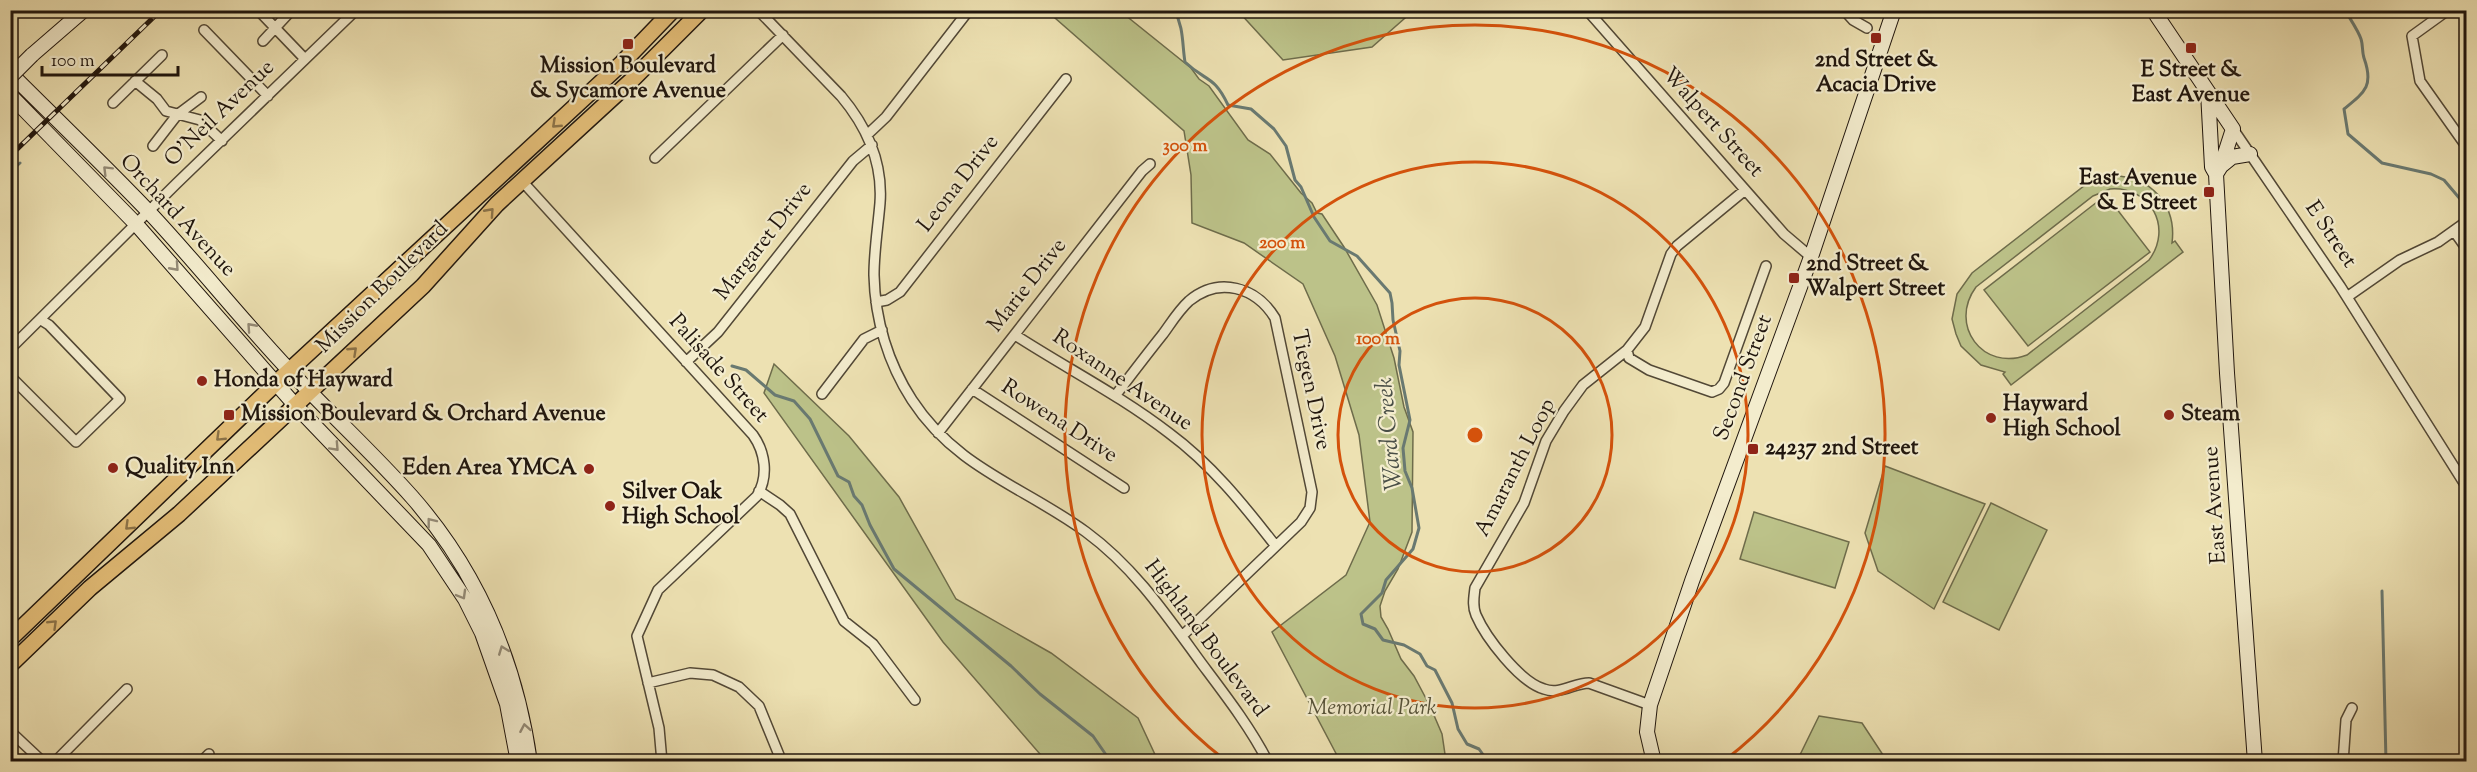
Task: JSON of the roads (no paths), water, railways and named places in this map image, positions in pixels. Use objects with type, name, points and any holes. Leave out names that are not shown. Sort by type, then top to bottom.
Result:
[{"type":"main road","name":"Mission Boulevard","points":[[10,639],[277,382],[622,63],[674,10]]},
{"type":"main road","name":"Mission Boulevard","points":[[10,665],[90,588],[179,514],[423,286],[497,204],[633,79],[702,10]]},
{"type":"street","points":[[10,75],[84,10]]},
{"type":"street","points":[[258,10],[305,59]]},
{"type":"street","name":"O'Neil Avenue","points":[[10,349],[356,10]]},
{"type":"street","name":"Highland Boulevard","points":[[758,10],[841,96],[868,134],[881,185],[874,273],[876,302],[887,350],[901,382],[922,416],[956,451],[979,468],[1049,507],[1105,547],[1136,577],[1242,719],[1268,762]]},
{"type":"street","points":[[868,134],[886,117],[969,10]]},
{"type":"street","name":"Walpert Street","points":[[1587,10],[1784,234],[1811,257]]},
{"type":"street","points":[[1844,10],[1853,20],[1867,28]]},
{"type":"street","name":"Second Street","points":[[1654,762],[1647,732],[1650,705],[1692,581],[1811,257],[1894,10]]},
{"type":"street","name":"E Street","points":[[2153,10],[2347,297],[2466,486]]},
{"type":"street","points":[[2448,10],[2412,36],[2420,81],[2466,146]]},
{"type":"street","points":[[263,41],[289,13]]},
{"type":"street","points":[[204,30],[268,96]]},
{"type":"street","points":[[655,158],[783,35]]},
{"type":"street","points":[[112,103],[162,55]]},
{"type":"street","name":"Orchard Avenue","points":[[10,75],[148,212],[290,371],[412,497],[445,540],[485,606],[506,657],[518,696],[530,762]]},
{"type":"street","name":"Leona Drive","points":[[876,302],[885,301],[900,292],[1066,79]]},
{"type":"street","points":[[135,81],[157,99],[166,111],[200,120],[222,141]]},
{"type":"street","name":"East Avenue","points":[[2208,92],[2212,167],[2219,170]]},
{"type":"street","name":"Orchard Avenue","points":[[10,95],[136,224],[295,405],[429,545],[448,571],[469,607],[495,667],[507,704],[518,762]]},
{"type":"street","points":[[153,146],[177,115],[201,97]]},
{"type":"street","points":[[2210,142],[2214,133],[2219,130],[2233,129]]},
{"type":"street","name":"East Avenue","points":[[2233,129],[2219,170],[2227,373],[2255,762]]},
{"type":"street","name":"Margaret Drive","points":[[686,362],[718,332],[853,161],[872,145]]},
{"type":"street","points":[[2219,170],[2232,157],[2250,154]]},
{"type":"street","name":"Marie Drive","points":[[938,433],[1150,164]]},
{"type":"street","name":"Palisade Street","points":[[522,181],[758,442],[764,463],[759,491]]},
{"type":"street","name":"Amaranth Loop","points":[[1650,705],[1589,683],[1552,691],[1526,681],[1494,644],[1476,615],[1473,601],[1475,588],[1524,503],[1546,441],[1564,411],[1583,385],[1627,350],[1645,327],[1671,254],[1697,228],[1745,189]]},
{"type":"street","points":[[2347,297],[2400,260],[2438,242],[2466,222]]},
{"type":"street","points":[[2454,231],[2466,248]]},
{"type":"street","points":[[1627,350],[1629,358],[1649,370],[1712,392],[1719,389],[1724,383],[1766,266]]},
{"type":"street","name":"Tiegen Drive","points":[[1115,396],[1183,307],[1196,297],[1214,289],[1230,287],[1247,291],[1261,300],[1275,318],[1312,492],[1311,503],[1305,518],[1182,636]]},
{"type":"street","points":[[10,376],[76,442],[120,399],[49,325],[41,320]]},
{"type":"street","points":[[822,394],[864,339],[882,330]]},
{"type":"street","name":"Roxanne Avenue","points":[[1015,334],[1170,433],[1210,468],[1250,510],[1275,545]]},
{"type":"street","name":"Rowena Drive","points":[[972,389],[1124,488]]},
{"type":"street","points":[[662,762],[659,728],[638,636],[658,590],[748,506],[759,491],[780,504],[790,514],[844,621],[873,644],[915,700]]},
{"type":"street","points":[[648,683],[690,673],[713,675],[739,687],[759,706],[779,755]]},
{"type":"street","points":[[55,762],[127,690]]},
{"type":"street","points":[[2343,762],[2346,720],[2352,708]]},
{"type":"street","points":[[10,731],[43,762]]},
{"type":"street","points":[[201,762],[209,754]]},
{"type":"waterway","name":"Ward Creek","points":[[1174,10],[1181,29],[1185,62],[1214,83],[1228,105],[1251,109],[1274,129],[1286,146],[1295,180],[1301,187],[1314,217],[1330,241],[1357,256],[1390,293],[1400,351],[1399,365],[1410,420],[1403,448],[1405,471],[1412,488],[1419,528],[1413,549],[1386,580],[1382,593],[1361,614],[1363,624],[1375,629],[1383,640],[1404,645],[1420,654],[1427,666],[1435,670],[1452,703],[1458,729],[1467,744],[1479,749],[1484,756],[1484,762]]},
{"type":"waterway","points":[[2345,10],[2361,39],[2368,75],[2366,88],[2344,109],[2348,134],[2382,163],[2431,174],[2444,180],[2466,206]]},
{"type":"waterway","points":[[10,172],[20,163]]},
{"type":"waterway","points":[[732,366],[746,370],[775,395],[794,401],[810,419],[838,476],[849,482],[854,496],[862,505],[894,569],[1011,666],[1040,694],[1093,736],[1111,762]]},
{"type":"waterway","points":[[2382,591],[2386,762]]},
{"type":"railway","points":[[10,156],[161,10]]},
{"type":"place","name":"2nd Street & Acacia Drive","points":[[1876,38]]},
{"type":"place","name":"Mission Boulevard & Sycamore Avenue","points":[[628,44]]},
{"type":"place","name":"E Street & East Avenue","points":[[2191,48]]},
{"type":"place","name":"East Avenue & E Street","points":[[2209,192]]},
{"type":"place","name":"2nd Street & Walpert Street","points":[[1794,278]]},
{"type":"place","name":"Honda of Hayward","points":[[202,381]]},
{"type":"place","name":"Mission Boulevard & Orchard Avenue","points":[[229,415]]},
{"type":"place","name":"Steam","points":[[2169,415]]},
{"type":"place","name":"Hayward High School","points":[[1991,418]]},
{"type":"place","name":"24237 2nd Street","points":[[1753,449]]},
{"type":"place","name":"Quality Inn","points":[[113,468]]},
{"type":"place","name":"Eden Area YMCA","points":[[589,469]]},
{"type":"place","name":"Silver Oak High School","points":[[610,506]]},
{"type":"park label","name":"Memorial Park","points":[[1372,709]]}]
